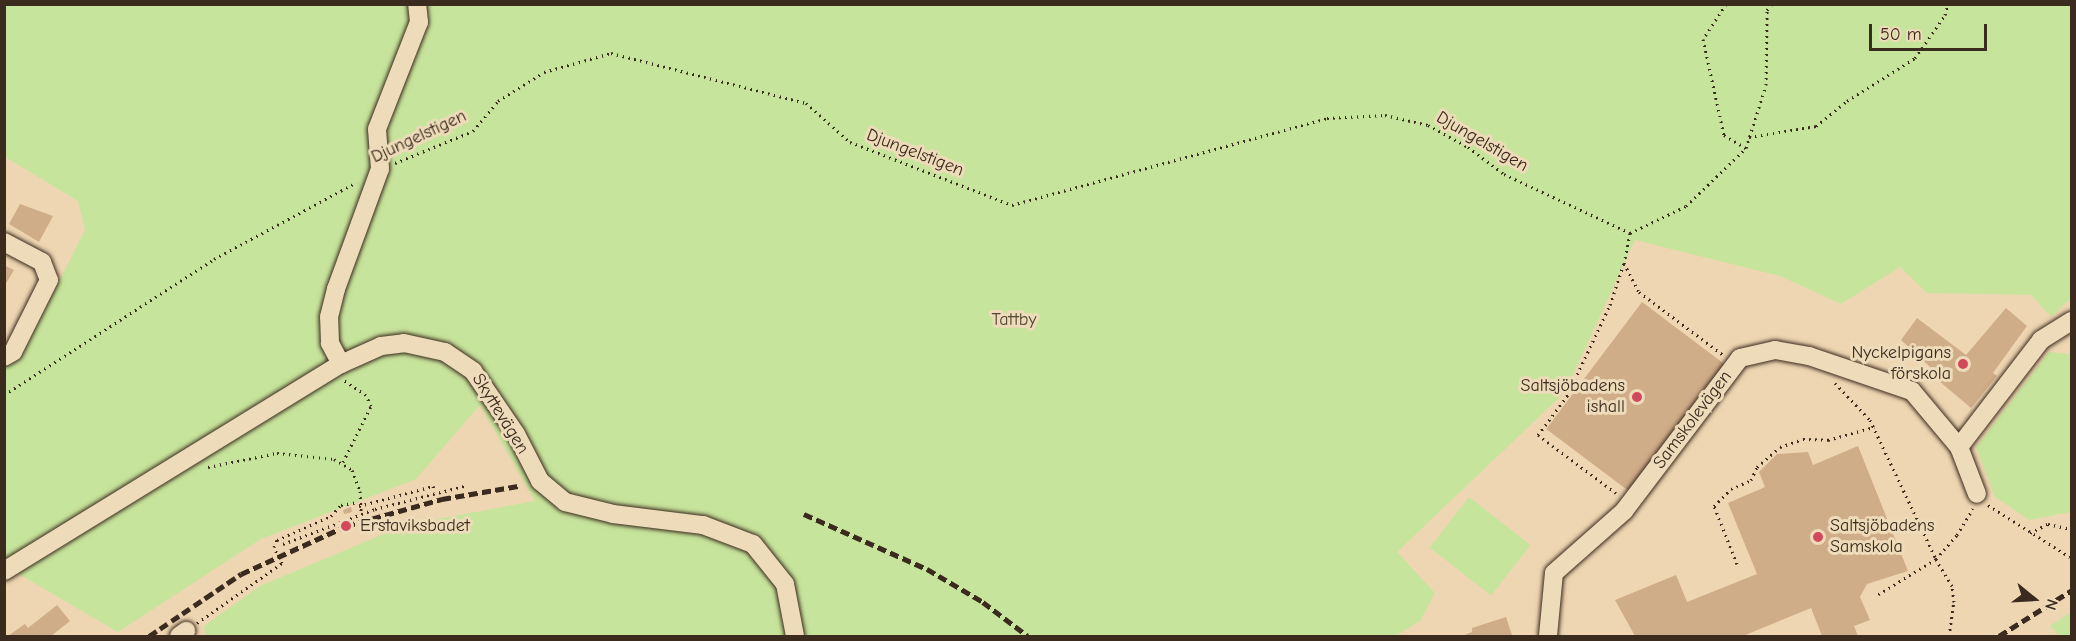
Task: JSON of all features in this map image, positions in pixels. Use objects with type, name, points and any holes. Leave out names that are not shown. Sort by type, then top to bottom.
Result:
[{"type":"street","points":[[341,371],[330,343],[329,317],[336,289],[380,169],[377,129],[418,21],[417,4]]},
{"type":"street","points":[[4,242],[42,262],[49,280],[13,352],[4,357]]},
{"type":"street","points":[[1959,447],[2042,340],[2072,321]]},
{"type":"street","name":"Skyttevägen","points":[[4,571],[381,346],[404,343],[428,345],[461,360],[494,399],[540,481],[565,502],[613,514],[703,525],[753,544],[785,584],[795,636]]},
{"type":"street","name":"Samskolevägen","points":[[1548,636],[1554,573],[1630,503],[1740,358],[1775,350],[1809,356],[1912,391],[1959,447],[1977,494]]},
{"type":"path","points":[[1726,4],[1703,39],[1724,135],[1746,148]]},
{"type":"path","points":[[1630,503],[1538,435],[1567,396],[1610,305],[1624,263],[1630,233],[1686,206],[1746,148],[1766,85],[1767,10],[1772,4]]},
{"type":"path","points":[[1749,137],[1816,126],[1846,101],[1915,58],[1945,15],[1948,4]]},
{"type":"path","name":"Djungelstigen","points":[[4,395],[214,259],[380,169],[473,131],[498,101],[544,72],[611,53],[806,103],[850,142],[1012,205],[1327,117],[1385,115],[1428,125],[1468,147],[1504,174],[1630,233]]},
{"type":"path","points":[[1624,263],[1639,292],[1730,359],[1740,358]]},
{"type":"path","points":[[341,371],[366,395],[371,406],[343,462]]},
{"type":"path","points":[[1832,380],[1874,427],[1936,559],[1952,586],[1954,602],[1949,636]]},
{"type":"path","points":[[1737,564],[1714,506],[1725,494],[1751,480],[1757,467],[1780,447],[1803,439],[1828,441],[1874,427]]},
{"type":"path","points":[[197,471],[228,460],[277,453],[343,462],[352,470],[360,491],[358,504],[361,513]]},
{"type":"path","points":[[183,634],[282,563],[274,547],[277,540],[331,516],[341,505],[358,504],[433,486],[435,492]]},
{"type":"path","points":[[284,544],[361,513],[464,486]]},
{"type":"path","points":[[1878,595],[1936,559],[1970,516],[1977,494],[1991,509],[2070,557]]},
{"type":"path","points":[[2030,533],[2048,524],[2072,529]]},
{"type":"green space","name":"Tattby","points":[[5,5],[2071,5],[2071,298],[2051,317],[2031,295],[1927,293],[1900,267],[1841,304],[1780,276],[1635,240],[1565,392],[1397,552],[1435,593],[1420,621],[1395,636],[205,636],[204,626],[260,586],[405,525],[535,501],[480,405],[416,479],[261,539],[118,632],[5,566],[5,367],[20,358],[85,230],[78,201],[5,157]]},
{"type":"green space","points":[[2049,352],[2071,354],[2071,512],[2029,520],[1995,497],[1976,447]]},
{"type":"green space","points":[[1469,497],[1530,545],[1491,595],[1430,547]]},
{"type":"green space","points":[[2071,612],[2071,636],[2059,636],[2050,626]]},
{"type":"building","points":[[20,204],[53,216],[39,242],[9,224]]},
{"type":"building","points":[[4,265],[14,270],[4,287]]},
{"type":"building","name":"Saltsjöbadens ishall","points":[[1642,302],[1727,366],[1631,493],[1546,429]]},
{"type":"building","name":"Nyckelpigans förskola","points":[[2006,308],[2027,326],[1993,373],[1997,376],[1971,408],[1939,381],[1942,378],[1901,340],[1917,318],[1966,355]]},
{"type":"building","name":"Saltsjöbadens Samskola","points":[[1858,446],[1908,571],[1867,584],[1860,597],[1870,620],[1854,626],[1858,636],[1822,636],[1811,608],[1743,636],[1635,636],[1615,600],[1676,575],[1687,602],[1757,574],[1728,503],[1765,487],[1759,472],[1777,454],[1808,452],[1813,465]]},
{"type":"building","points":[[351,507],[352,512],[344,514],[343,510]]},
{"type":"building","points":[[57,605],[70,621],[51,636],[8,636],[25,624],[28,628]]},
{"type":"building","points":[[1506,617],[1512,635],[1462,636],[1472,632],[1472,628]]},
{"type":"railway","points":[[149,636],[241,574],[346,526],[442,499],[518,486]]},
{"type":"railway","points":[[804,514],[927,569],[983,602],[1028,636]]},
{"type":"railway","points":[[1999,636],[2072,590]]},
{"type":"place","name":"Nyckelpigans förskola","points":[[1963,364]]},
{"type":"place","name":"Saltsjöbadens ishall","points":[[1637,397]]},
{"type":"place","name":"Erstaviksbadet","points":[[346,526]]},
{"type":"place","name":"Saltsjöbadens Samskola","points":[[1818,537]]}]
